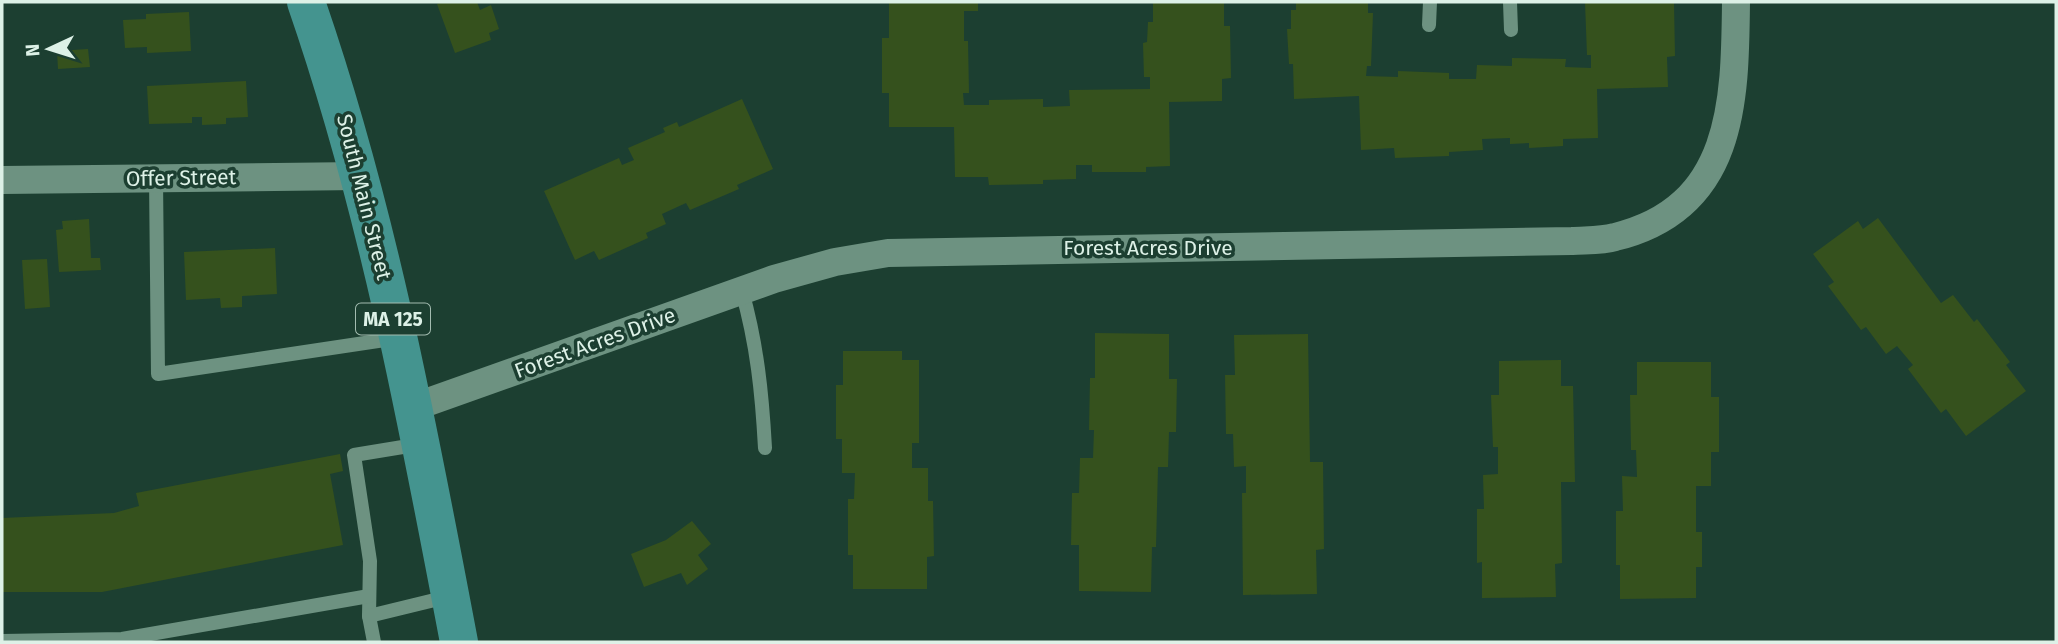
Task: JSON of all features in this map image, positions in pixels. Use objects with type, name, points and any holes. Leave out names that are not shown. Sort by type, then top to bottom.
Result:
[{"type":"main road","name":"South Main Street","points":[[306,2],[337,92],[398,338],[414,407],[459,642]]},
{"type":"street","name":"Forest Acres Drive","points":[[414,407],[742,291],[835,262],[888,253],[1559,242],[1614,237],[1646,226],[1670,212],[1695,190],[1713,166],[1731,111],[1736,2]]},
{"type":"street","name":"Offer Street","points":[[2,180],[359,176]]},
{"type":"lane","points":[[1429,25],[1430,2]]},
{"type":"lane","points":[[1510,2],[1511,30]]},
{"type":"lane","points":[[156,178],[158,374],[398,338]]},
{"type":"lane","points":[[742,291],[756,340],[765,448]]},
{"type":"lane","points":[[374,642],[369,616],[370,561],[354,455],[421,444]]},
{"type":"lane","points":[[2,641],[122,639],[369,596]]},
{"type":"lane","points":[[369,616],[450,596]]},
{"type":"building","points":[[477,2],[480,10],[491,5],[499,29],[489,33],[491,40],[455,53],[437,4]]},
{"type":"building","points":[[978,2],[978,11],[964,11],[964,41],[968,41],[969,93],[963,93],[964,105],[989,105],[989,100],[1043,99],[1043,107],[1070,106],[1069,90],[1150,89],[1150,77],[1144,77],[1143,43],[1147,42],[1148,22],[1153,22],[1153,2],[1224,2],[1224,26],[1230,26],[1231,78],[1222,79],[1222,101],[1169,102],[1170,166],[1146,167],[1146,172],[1092,172],[1092,165],[1076,165],[1076,179],[1043,180],[1043,184],[989,185],[988,177],[955,177],[954,127],[889,127],[889,93],[882,93],[882,38],[889,38],[889,3]]},
{"type":"building","points":[[1296,2],[1368,2],[1368,13],[1373,13],[1371,66],[1367,66],[1366,76],[1398,77],[1398,71],[1449,73],[1449,79],[1476,79],[1477,65],[1512,66],[1512,58],[1566,59],[1565,67],[1591,68],[1591,55],[1587,55],[1585,2],[1674,3],[1675,56],[1667,57],[1668,87],[1597,89],[1598,138],[1563,139],[1563,146],[1529,148],[1529,143],[1510,144],[1510,138],[1482,139],[1483,150],[1449,152],[1449,156],[1395,158],[1394,148],[1361,150],[1359,96],[1294,99],[1293,64],[1289,64],[1287,29],[1291,29],[1291,10],[1296,10]]},
{"type":"building","points":[[189,12],[191,51],[147,53],[147,47],[125,48],[123,20],[146,19],[146,14]]},
{"type":"building","points":[[88,49],[90,67],[58,69],[57,51]]},
{"type":"building","points":[[246,81],[248,117],[226,118],[226,124],[202,125],[202,117],[192,117],[192,123],[149,124],[147,86]]},
{"type":"building","points":[[742,99],[773,169],[737,185],[739,189],[690,210],[686,203],[662,214],[666,224],[646,233],[648,238],[599,260],[594,251],[575,260],[544,191],[619,158],[622,165],[634,160],[628,148],[665,132],[663,128],[677,122],[679,127]]},
{"type":"building","points":[[1878,218],[1941,303],[1953,295],[1974,322],[1977,319],[2010,362],[2006,365],[2026,391],[1966,436],[1946,409],[1941,413],[1908,369],[1913,365],[1897,346],[1886,354],[1866,327],[1861,330],[1828,286],[1834,282],[1813,254],[1858,221],[1863,229]]},
{"type":"building","points":[[89,219],[91,258],[100,258],[101,270],[59,272],[56,230],[63,229],[62,221]]},
{"type":"building","points":[[275,248],[277,294],[242,296],[242,307],[221,308],[220,298],[186,300],[184,252]]},
{"type":"building","points":[[47,259],[50,307],[25,309],[22,260]]},
{"type":"building","points":[[1095,333],[1169,334],[1169,379],[1177,379],[1176,432],[1169,432],[1168,467],[1158,467],[1156,547],[1152,547],[1151,592],[1079,591],[1079,545],[1071,545],[1072,493],[1079,493],[1080,458],[1093,458],[1094,430],[1089,430],[1090,378],[1095,378]]},
{"type":"building","points":[[1308,334],[1310,462],[1323,462],[1324,549],[1316,550],[1317,594],[1243,595],[1242,493],[1246,493],[1246,466],[1234,467],[1233,434],[1226,434],[1225,375],[1235,375],[1234,335]]},
{"type":"building","points":[[843,351],[902,351],[902,360],[919,360],[919,443],[912,443],[912,468],[928,468],[928,501],[933,501],[934,556],[927,557],[927,589],[853,589],[853,555],[848,555],[848,499],[854,499],[855,473],[842,473],[842,439],[836,439],[836,385],[843,385]]},
{"type":"building","points":[[1561,360],[1561,386],[1573,386],[1575,482],[1561,482],[1562,563],[1555,564],[1556,597],[1482,598],[1482,562],[1477,563],[1477,509],[1484,509],[1483,475],[1498,474],[1498,447],[1493,447],[1491,395],[1499,395],[1499,361]]},
{"type":"building","points":[[1637,362],[1711,362],[1711,397],[1719,397],[1719,452],[1711,452],[1711,486],[1696,486],[1696,532],[1702,532],[1702,567],[1696,567],[1696,598],[1620,599],[1620,565],[1616,565],[1616,511],[1623,511],[1622,476],[1637,477],[1636,450],[1631,450],[1630,395],[1637,395]]},
{"type":"building","points":[[340,454],[343,471],[330,474],[343,545],[102,592],[2,592],[2,518],[114,513],[139,506],[136,493]]},
{"type":"building","points":[[692,521],[711,544],[698,555],[708,569],[687,585],[681,573],[644,587],[631,554],[666,540]]}]
